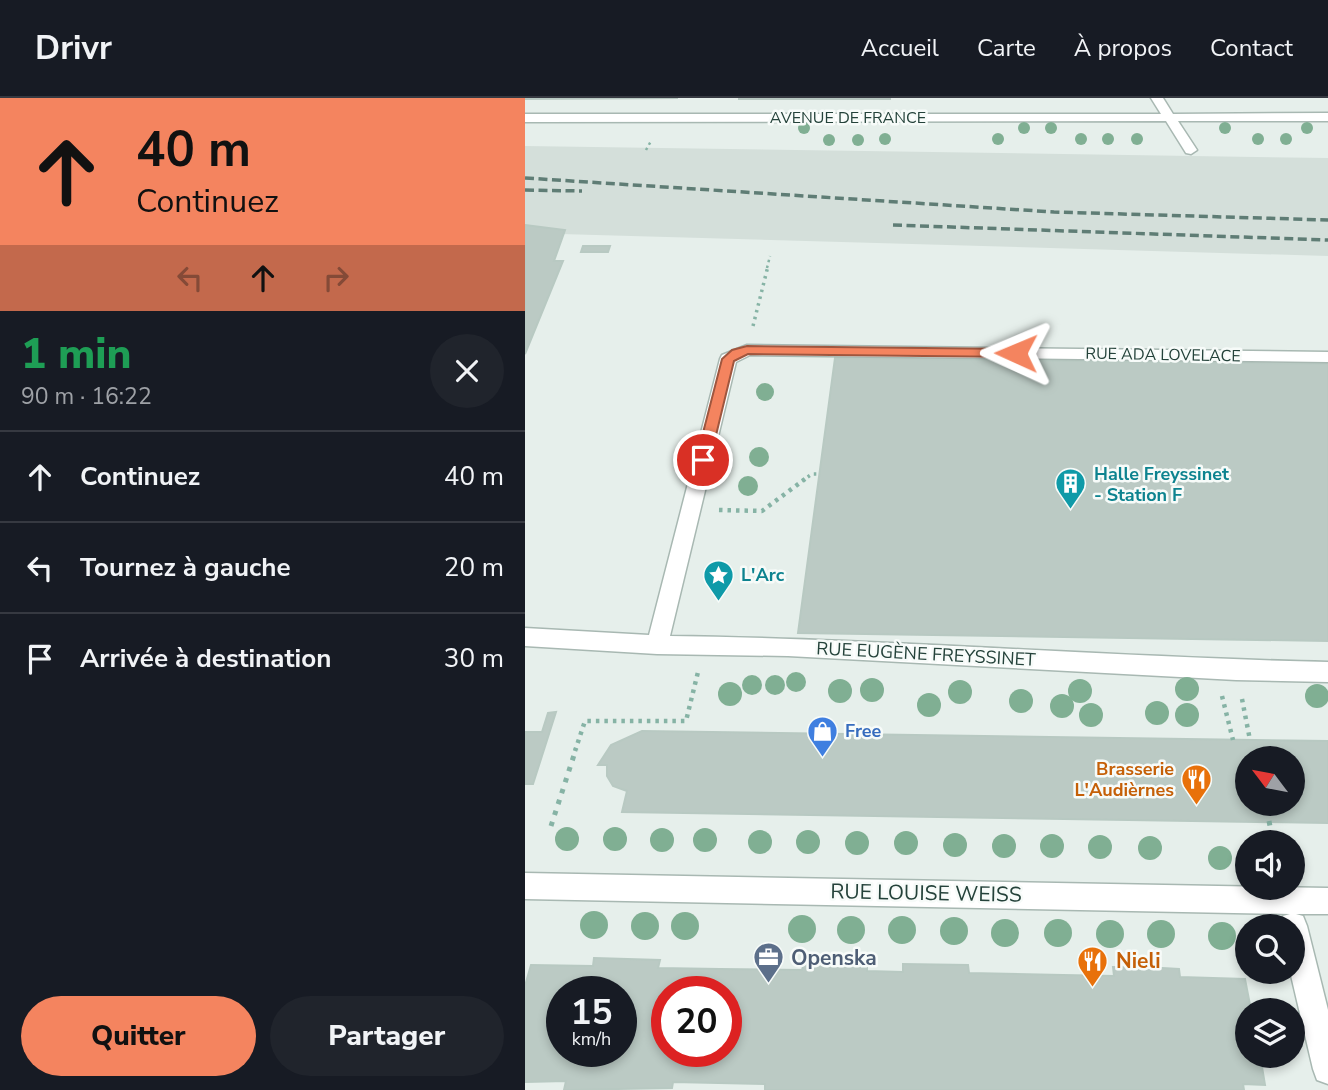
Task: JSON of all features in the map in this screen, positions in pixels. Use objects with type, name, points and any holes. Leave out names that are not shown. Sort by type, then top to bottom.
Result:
[{"type":"street","points":[[1157,98],[1191,150]]},
{"type":"street","points":[[701,118],[703,102]]},
{"type":"street","points":[[926,102],[930,118]]},
{"type":"street","name":"AVENUE DE FRANCE","points":[[525,118],[1328,117]]},
{"type":"street","name":"RUE ADA LOVELACE","points":[[691,510],[728,359],[747,350],[1328,357]]},
{"type":"street","points":[[657,645],[691,510]]},
{"type":"street","name":"RUE EUGÈNE FREYSSINET","points":[[525,636],[657,645],[788,647],[1236,670],[1328,672]]},
{"type":"street","name":"RUE LOUISE WEISS","points":[[525,886],[1235,915]]},
{"type":"street","name":"RUE LOUISE WEISS","points":[[1298,914],[1328,901]]},
{"type":"street","points":[[1305,975],[1328,1069]]},
{"type":"path","points":[[752,329],[770,256]]},
{"type":"path","points":[[691,510],[762,511],[812,474],[820,474]]},
{"type":"path","points":[[551,826],[585,721],[686,721],[704,646]]},
{"type":"path","points":[[1236,670],[1250,740]]},
{"type":"path","points":[[1224,704],[1233,740]]},
{"type":"path","points":[[1269,821],[1271,830]]},
{"type":"shaded area","points":[[525,146],[1328,158],[1328,256],[525,233]]},
{"type":"building","points":[[525,98],[678,98],[525,99]]},
{"type":"building","points":[[890,98],[890,99],[739,99]]},
{"type":"building","points":[[525,225],[565,230],[554,261],[563,261],[525,354]]},
{"type":"building","points":[[583,246],[610,246],[608,252],[581,252]]},
{"type":"building","name":"Halle Freyssinet - Station F","points":[[835,358],[1328,364],[1328,641],[798,633]]},
{"type":"building","points":[[556,712],[533,784],[525,784],[525,732],[542,732],[548,713]]},
{"type":"building","points":[[642,731],[1328,741],[1328,823],[622,812],[627,791],[613,786],[607,776],[607,765],[598,765],[611,745]]},
{"type":"building","points":[[594,958],[660,960],[658,968],[802,970],[804,962],[867,964],[867,971],[903,972],[903,964],[968,965],[969,973],[1114,976],[1113,967],[1179,969],[1180,977],[1235,979],[1235,984],[1246,984],[1249,998],[1235,998],[1235,1068],[1262,1068],[1265,1085],[1243,1084],[1244,1090],[765,1090],[765,1084],[673,1082],[672,1088],[564,1090],[566,1081],[525,1082],[525,986],[531,965],[593,966]]},
{"type":"railway","points":[[525,178],[1054,212],[1328,220]]},
{"type":"railway","points":[[525,190],[582,191]]},
{"type":"railway","points":[[893,225],[1328,240]]},
{"type":"place","name":"Halle Freyssinet - Station F","points":[[1071,511]]},
{"type":"place","name":"L'Arc","points":[[718,602]]},
{"type":"place","name":"Free","points":[[822,758]]},
{"type":"place","name":"Brasserie L'Audièrnes","points":[[1197,806]]},
{"type":"place","name":"Openska","points":[[768,985]]},
{"type":"place","name":"Nieli","points":[[1093,988]]},
{"type":"route","points":[[703,460],[728,359],[737,353],[747,350],[1016,353]]}]
